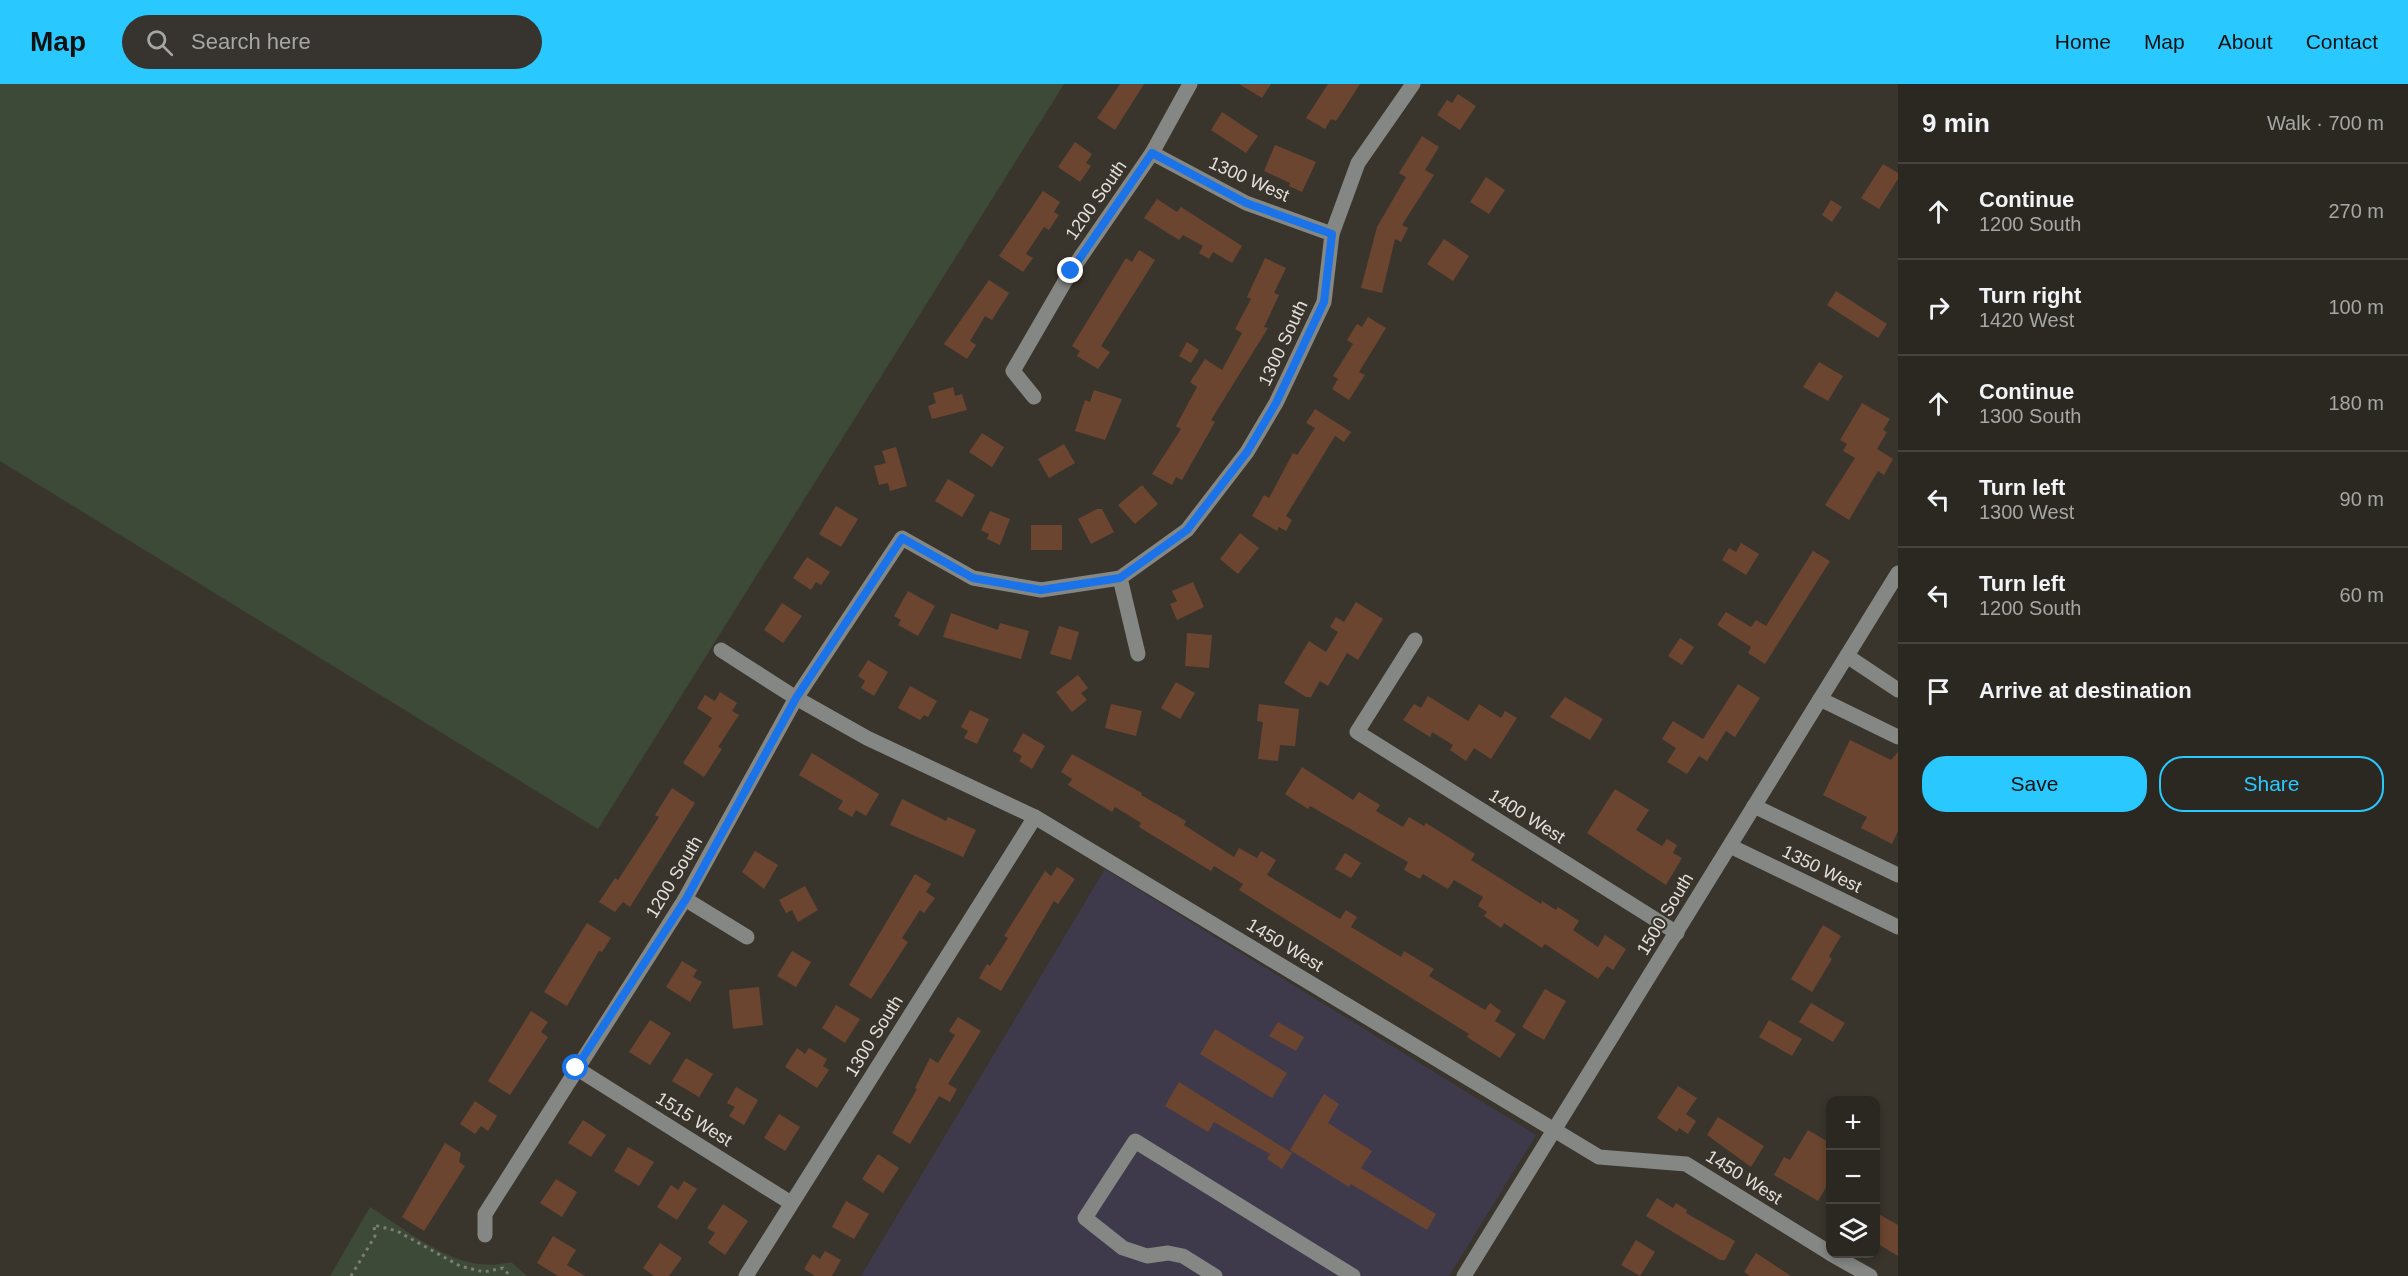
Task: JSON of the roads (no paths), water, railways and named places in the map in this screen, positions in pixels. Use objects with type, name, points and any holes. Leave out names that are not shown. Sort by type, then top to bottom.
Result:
[{"type":"street","name":"1200 South","points":[[1034,397],[1013,371],[1071,271],[1152,153],[1190,84]]},
{"type":"street","name":"1300 South","points":[[1120,578],[1187,530],[1247,452],[1276,403],[1324,302],[1332,234],[1358,163],[1413,84]]},
{"type":"street","name":"1300 West","points":[[1152,153],[1246,203],[1332,234]]},
{"type":"street","name":"1200 South","points":[[485,1235],[484,1214],[686,899],[796,698],[902,538],[973,578],[1041,590],[1120,578]]},
{"type":"street","name":"1500 South","points":[[1464,1276],[1898,573]]},
{"type":"street","points":[[1120,578],[1137,654]]},
{"type":"street","name":"1400 West","points":[[1415,640],[1357,732],[1677,933]]},
{"type":"street","name":"1450 West","points":[[721,650],[796,698],[867,738],[1035,817],[1599,1156],[1686,1164],[1826,1250]]},
{"type":"street","points":[[1847,656],[1898,690]]},
{"type":"street","points":[[1820,699],[1898,737]]},
{"type":"street","points":[[1754,806],[1898,875]]},
{"type":"street","name":"1300 South","points":[[746,1276],[1035,817]]},
{"type":"street","name":"1350 West","points":[[1730,846],[1898,927]]},
{"type":"street","points":[[686,899],[747,937]]},
{"type":"street","name":"1515 West","points":[[576,1068],[791,1203]]},
{"type":"street","points":[[1215,1276],[1183,1256],[1168,1253],[1148,1256],[1123,1248],[1086,1218],[1135,1141],[1353,1276]]},
{"type":"street","name":"1450 West","points":[[1839,1258],[1870,1276]]}]
